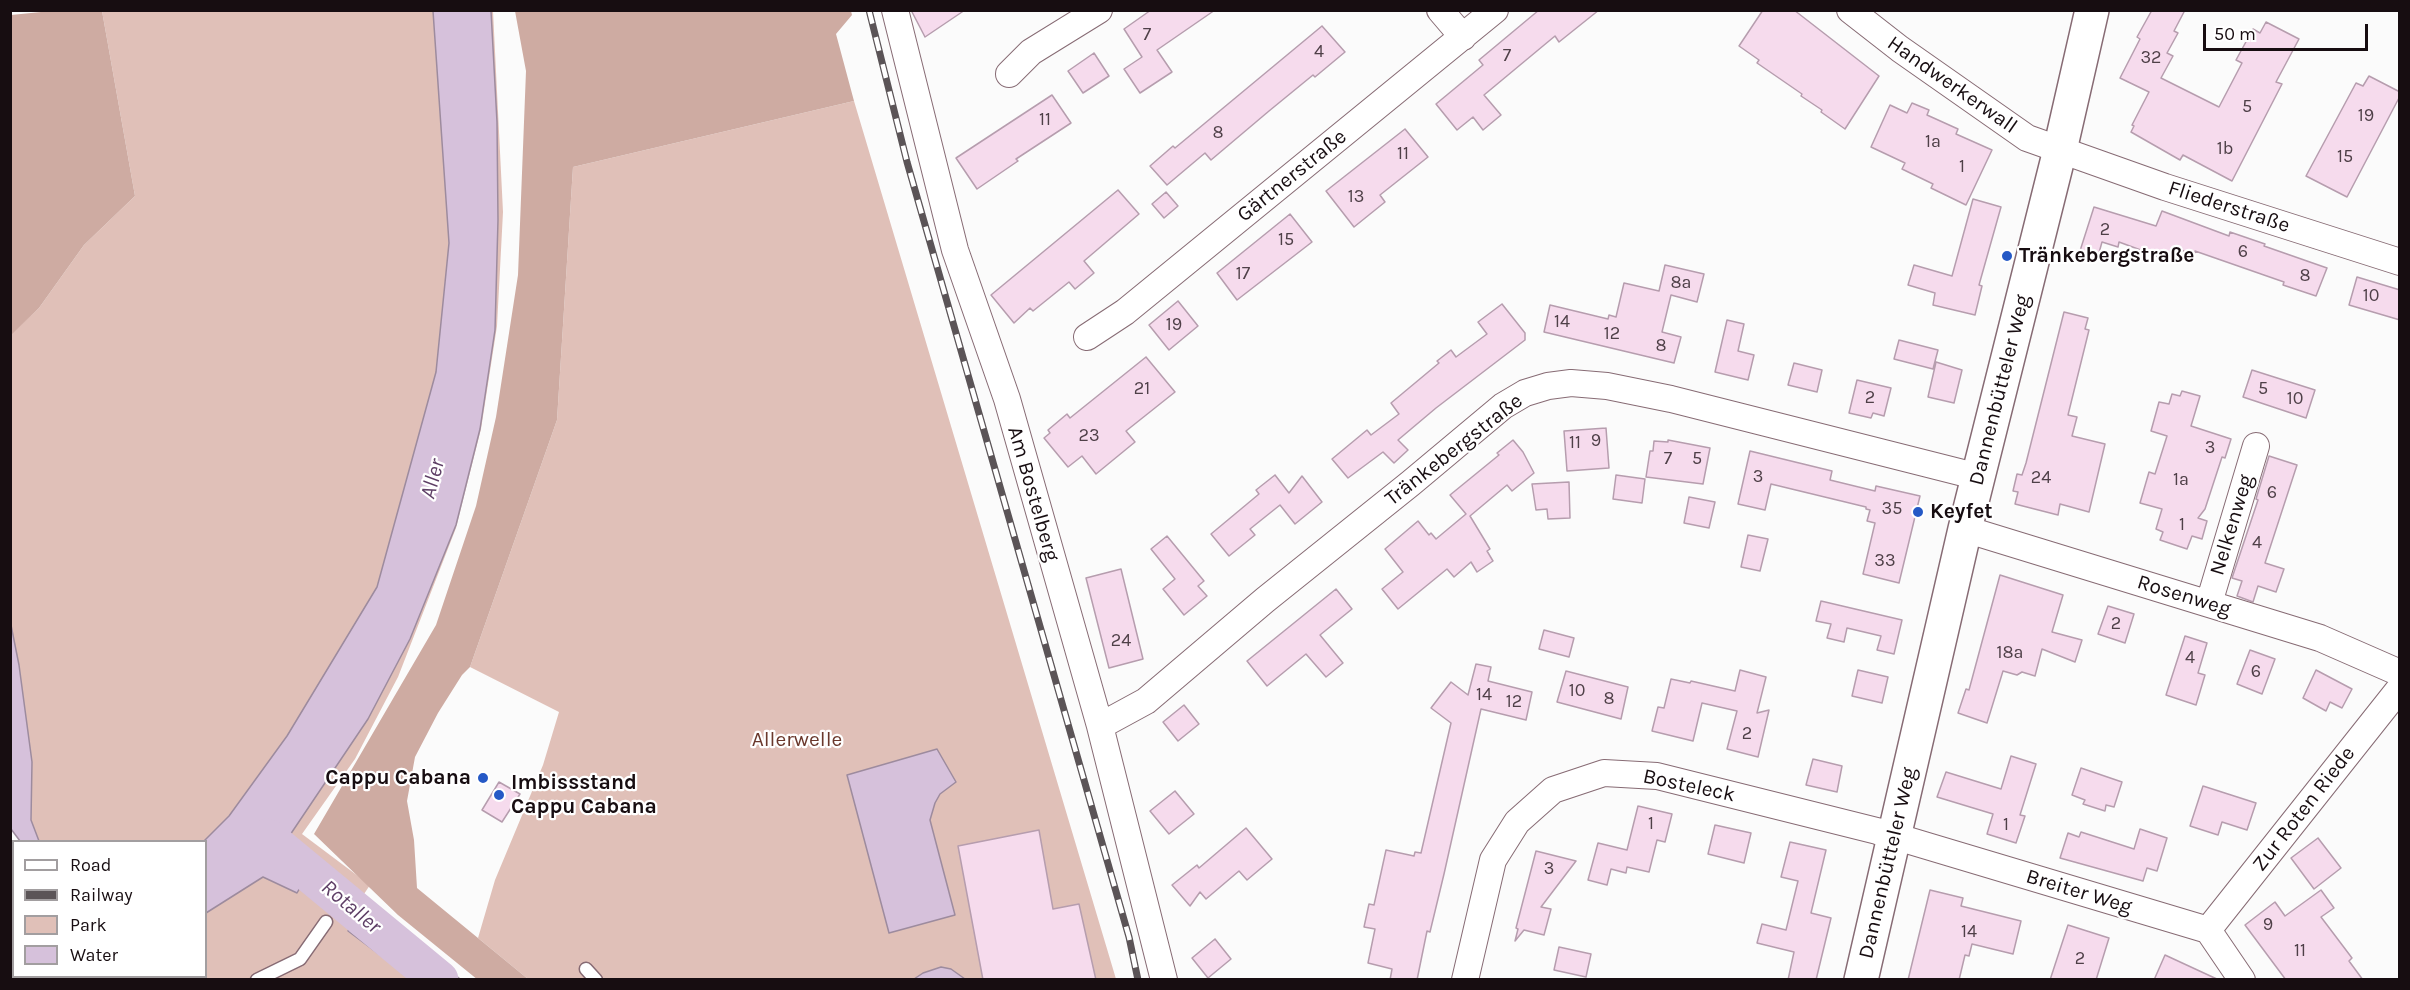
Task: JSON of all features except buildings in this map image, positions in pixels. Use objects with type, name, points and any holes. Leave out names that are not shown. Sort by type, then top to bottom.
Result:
[{"type":"street","name":"Am Bostelberg","points":[[895,10],[955,250],[1007,399],[1100,726],[1164,980]]},
{"type":"street","points":[[1009,74],[1031,52],[1099,10]]},
{"type":"street","points":[[1440,10],[1463,37]]},
{"type":"street","name":"Gärtnerstraße","points":[[1087,337],[1125,312],[1495,10]]},
{"type":"street","name":"Handwerkerwall","points":[[1850,10],[1900,50],[2027,138],[2060,150]]},
{"type":"street","name":"Dannenbütteler Weg","points":[[1861,980],[1965,529],[2060,150],[2092,10]]},
{"type":"street","name":"Fliederstraße","points":[[2060,150],[2165,187],[2400,262]]},
{"type":"street","name":"Tränkebergstraße","points":[[1100,726],[1146,701],[1264,600],[1411,483],[1503,406],[1525,393],[1548,386],[1571,383],[1607,386],[1671,399],[1979,477]]},
{"type":"street","name":"Nelkenweg","points":[[2209,603],[2256,446]]},
{"type":"street","name":"Rosenweg","points":[[1965,529],[2320,638],[2400,673]]},
{"type":"street","name":"Zur Roten Riede","points":[[2208,930],[2400,688]]},
{"type":"street","name":"Bosteleck","points":[[1466,980],[1493,860],[1517,822],[1553,790],[1604,773],[1657,776],[1894,836]]},
{"type":"street","name":"Breiter Weg","points":[[1894,836],[2208,930]]},
{"type":"street","points":[[2208,930],[2242,980]]},
{"type":"lane","points":[[257,980],[300,959],[326,922]]},
{"type":"lane","points":[[586,969],[596,980]]},
{"type":"green space","points":[[102,11],[493,11],[503,212],[497,326],[481,429],[456,528],[398,677],[355,759],[302,834],[370,885],[360,900],[461,979],[135,980],[133,978],[207,978],[207,840],[38,840],[31,820],[32,762],[19,665],[11,625],[10,335],[39,308],[84,245],[135,196]]},
{"type":"green space","name":"Allerwelle","points":[[854,101],[1116,979],[528,979],[478,938],[495,880],[543,765],[559,712],[470,667],[557,420],[573,167]]},
{"type":"shaded area","points":[[61,10],[102,11],[135,196],[84,245],[39,308],[11,335],[11,15]]},
{"type":"shaded area","points":[[515,11],[851,11],[852,15],[836,34],[854,101],[573,167],[557,420],[470,667],[462,675],[438,713],[415,757],[407,801],[414,840],[417,888],[528,979],[478,980],[398,915],[314,834],[436,625],[476,506],[496,417],[518,275],[526,71]]},
{"type":"water","name":"Aller","points":[[433,11],[491,11],[497,122],[498,220],[495,330],[480,429],[456,525],[410,639],[368,719],[290,835],[315,861],[297,893],[263,877],[207,912],[207,840],[205,840],[229,816],[287,736],[377,587],[436,372],[449,243]]},
{"type":"water","points":[[11,625],[19,665],[32,762],[31,820],[39,840],[19,840],[11,829]]},
{"type":"water","points":[[937,749],[956,782],[940,794],[930,820],[955,915],[889,933],[847,775]]},
{"type":"water","points":[[368,903],[460,979],[412,979],[348,931]]},
{"type":"water","points":[[941,967],[951,969],[965,979],[914,979],[923,973]]},
{"type":"waterway","name":"Rotaller","points":[[267,838],[439,980]]},
{"type":"railway","points":[[869,10],[907,162],[1129,937],[1138,980]]},
{"type":"place","name":"Tränkebergstraße","points":[[2007,256]]},
{"type":"place","name":"Keyfet","points":[[1918,512]]},
{"type":"place","name":"Cappu Cabana","points":[[483,778]]},
{"type":"place","name":"Imbissstand Cappu Cabana","points":[[499,795]]}]
